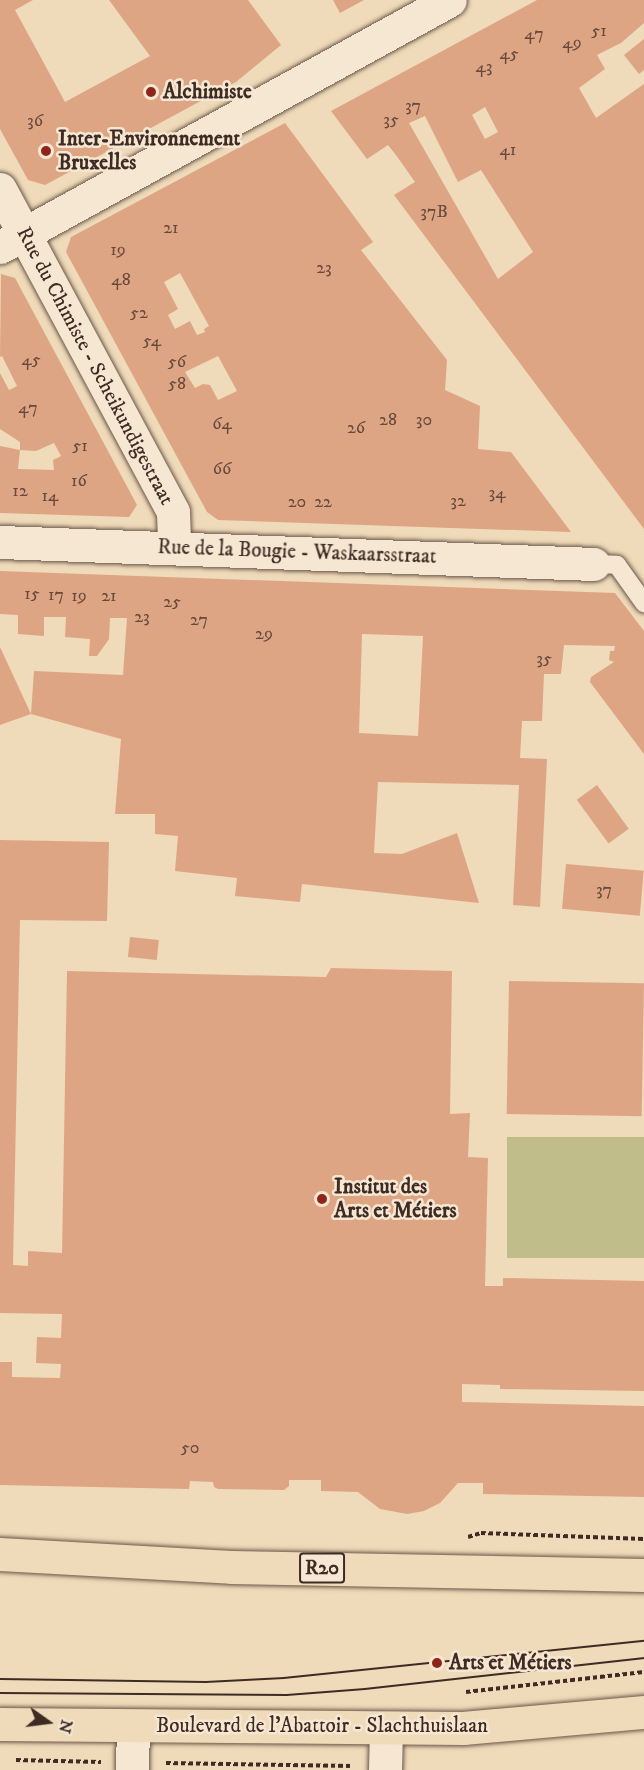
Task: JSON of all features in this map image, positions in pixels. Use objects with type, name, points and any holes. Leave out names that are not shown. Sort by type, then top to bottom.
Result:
[{"type":"main road","name":"R20","points":[[0,1554],[231,1567],[644,1575]]},
{"type":"main road","name":"Boulevard de l'Abattoir - Slachthuislaan","points":[[0,1724],[133,1727],[464,1728],[644,1712]]},
{"type":"street","points":[[12,240],[450,0]]},
{"type":"street","name":"Rue du Chimiste - Scheikundigestraat","points":[[0,189],[12,240],[173,512],[174,547]]},
{"type":"street","name":"Rue de la Bougie - Waskaarsstraat","points":[[0,542],[594,564]]},
{"type":"street","points":[[132,1766],[133,1727]]},
{"type":"street","points":[[385,1768],[386,1729]]},
{"type":"lane","points":[[594,564],[617,565],[644,603]]},
{"type":"path","points":[[454,1693],[644,1672]]},
{"type":"path","points":[[12,1760],[132,1766],[385,1768]]},
{"type":"shaded area","points":[[507,1137],[644,1137],[644,1258],[507,1258]]},
{"type":"building","name":"Alchimiste","points":[[0,0],[33,0],[15,10],[65,102],[150,56],[109,0],[248,0],[281,45],[236,82],[45,185],[28,180],[0,129]]},
{"type":"building","points":[[333,0],[364,0],[340,13]]},
{"type":"building","points":[[537,0],[644,0],[644,23],[621,43],[597,55],[605,69],[579,88],[596,118],[644,84],[644,529],[394,195],[415,182],[396,155],[388,145],[367,159],[331,111]],"holes":[[[485,107],[498,132],[485,139],[472,115]],[[425,116],[458,182],[481,170],[533,252],[498,279],[409,123]]]},
{"type":"building","points":[[644,39],[644,70],[639,74],[624,55]]},
{"type":"building","points":[[285,123],[373,242],[361,250],[447,360],[445,390],[480,406],[478,449],[511,452],[571,532],[218,520],[207,512],[66,252],[71,237]],"holes":[[[180,273],[209,326],[204,329],[205,332],[197,335],[190,321],[175,329],[168,315],[178,309],[164,282]],[[218,356],[237,391],[218,400],[210,385],[203,384],[195,388],[185,372]]]},
{"type":"building","points":[[1,274],[15,278],[137,505],[129,517],[0,513],[0,446],[20,450],[20,442],[0,429],[0,373],[9,390],[17,386],[2,356],[0,357]],"holes":[[[54,443],[61,456],[53,460],[54,470],[18,469],[20,450],[36,451]]]},
{"type":"building","points":[[0,571],[615,593],[644,631],[644,754],[590,682],[591,677],[614,662],[609,660],[610,651],[614,651],[615,646],[564,645],[561,674],[544,674],[542,721],[522,721],[520,758],[547,759],[540,907],[513,905],[519,785],[378,782],[374,853],[402,854],[457,833],[479,903],[302,884],[300,902],[235,896],[237,878],[175,871],[178,836],[155,834],[155,814],[115,814],[121,739],[31,714],[34,671],[123,675],[127,618],[110,618],[109,639],[97,656],[89,656],[90,639],[65,637],[66,617],[44,617],[44,636],[18,634],[18,615],[0,614]],"holes":[[[362,634],[423,636],[418,736],[359,733]]]},
{"type":"building","points":[[0,647],[31,714],[0,725]]},
{"type":"building","points":[[597,785],[629,829],[609,843],[577,800]]},
{"type":"building","name":"Institut des Arts et Métiers","points":[[0,840],[109,842],[107,921],[20,920],[13,1265],[28,1266],[28,1251],[62,1253],[67,971],[326,977],[331,968],[452,971],[450,1114],[470,1113],[468,1157],[488,1158],[485,1286],[503,1286],[503,1278],[644,1281],[644,1391],[500,1389],[500,1385],[462,1384],[462,1402],[644,1406],[644,1497],[483,1494],[483,1483],[458,1483],[440,1503],[424,1511],[407,1514],[380,1509],[358,1492],[321,1491],[321,1480],[289,1480],[289,1486],[284,1490],[218,1489],[214,1487],[213,1482],[190,1481],[189,1489],[0,1485],[0,1362],[12,1362],[12,1377],[60,1378],[61,1364],[36,1363],[37,1337],[61,1338],[62,1314],[0,1313]]},
{"type":"building","points":[[566,864],[644,871],[640,916],[562,909]]},
{"type":"building","points":[[130,937],[159,940],[157,960],[128,957]]},
{"type":"building","points":[[509,981],[644,983],[642,1116],[507,1114]]},
{"type":"tram line","points":[[0,1679],[206,1682],[284,1678],[644,1641]]},
{"type":"tram line","points":[[0,1693],[287,1695],[365,1689],[644,1658]]},
{"type":"place","name":"Alchimiste","points":[[151,92]]},
{"type":"place","name":"Inter-Environnement Bruxelles","points":[[46,151]]},
{"type":"place","name":"Institut des Arts et Métiers","points":[[322,1199]]},
{"type":"place","name":"Arts et Métiers","points":[[437,1663]]}]
